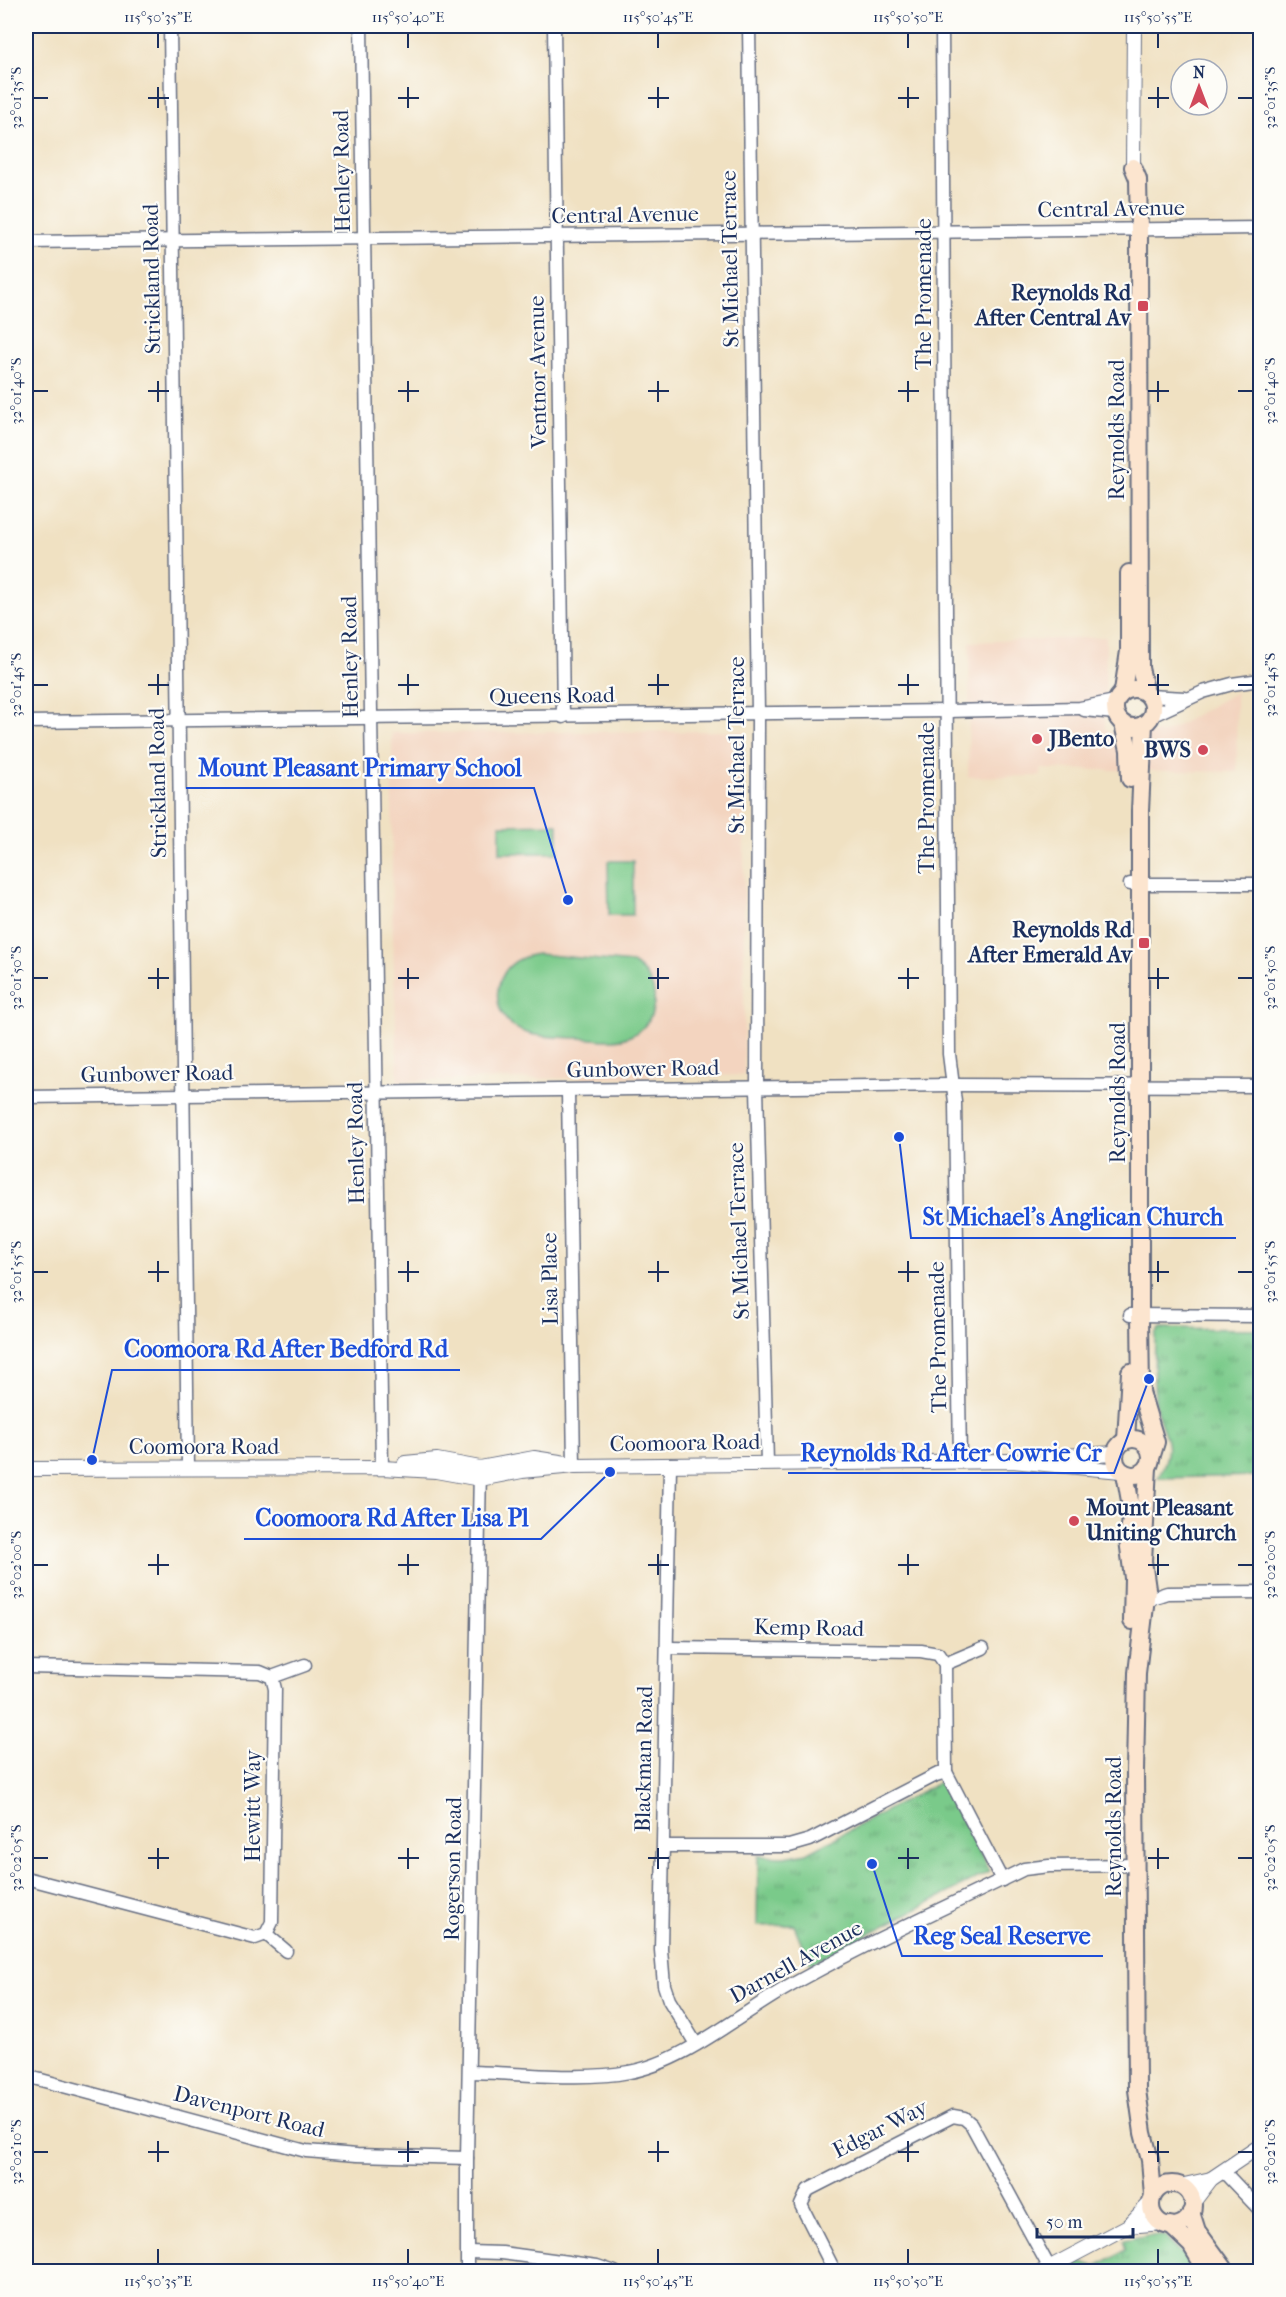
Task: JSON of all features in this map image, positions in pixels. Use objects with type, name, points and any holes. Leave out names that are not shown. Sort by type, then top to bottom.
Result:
[{"type":"main road","name":"Reynolds Road","points":[[1133,167],[1129,179],[1134,229],[1136,626],[1140,668],[1153,706],[1141,756],[1135,884]]},
{"type":"main road","name":"Reynolds Road","points":[[1126,1440],[1135,1316],[1135,884],[1129,750],[1119,708],[1136,626]]},
{"type":"main road","points":[[1148,694],[1135,688],[1119,708],[1133,727],[1148,720]]},
{"type":"main road","name":"Reynolds Road","points":[[1135,1316],[1141,1392],[1156,1442],[1149,1462],[1144,1546],[1146,1579],[1137,1673],[1137,2090],[1143,2133],[1150,2160],[1152,2198]]},
{"type":"main road","points":[[1126,1440],[1143,1442],[1149,1462],[1140,1473],[1123,1472],[1115,1463],[1115,1453],[1119,1445],[1126,1440]]},
{"type":"main road","name":"Reynolds Road","points":[[1123,1472],[1132,1512],[1128,1550],[1133,1578],[1132,1644],[1137,1673]]},
{"type":"main road","points":[[1150,2160],[1189,2193],[1197,2231],[1227,2271]]},
{"type":"main road","points":[[1177,2185],[1162,2186],[1152,2198],[1153,2214],[1191,2245],[1207,2271]]},
{"type":"main road","points":[[1166,2224],[1183,2222],[1192,2208]]},
{"type":"street","name":"Strickland Road","points":[[170,26],[188,1468]]},
{"type":"street","name":"Henley Road","points":[[361,26],[382,1467]]},
{"type":"street","name":"Ventnor Avenue","points":[[554,26],[563,717]]},
{"type":"street","name":"St Michael Terrace","points":[[749,26],[759,714],[756,1088],[767,1463]]},
{"type":"street","name":"The Promenade","points":[[942,26],[951,1085],[955,1102],[960,1461]]},
{"type":"street","name":"Reynolds Road","points":[[1133,167],[1134,26]]},
{"type":"street","name":"Central Avenue","points":[[26,242],[1260,228]]},
{"type":"street","points":[[1148,694],[1185,698],[1232,684],[1260,680]]},
{"type":"street","points":[[1148,720],[1177,706],[1185,698]]},
{"type":"street","name":"Queens Road","points":[[26,723],[1119,708]]},
{"type":"street","points":[[1135,884],[1260,884]]},
{"type":"street","name":"Gunbower Road","points":[[26,1097],[568,1092],[951,1085],[1260,1086]]},
{"type":"street","name":"Lisa Place","points":[[568,1092],[574,1466]]},
{"type":"street","points":[[1135,1316],[1260,1316]]},
{"type":"street","name":"Coomoora Road","points":[[26,1469],[382,1467],[437,1460],[480,1474],[534,1458],[548,1458],[574,1466],[670,1466],[1012,1461],[1115,1453]]},
{"type":"street","name":"Coomoora Road","points":[[1012,1461],[1123,1472]]},
{"type":"street","name":"Blackman Road","points":[[670,1466],[661,1950],[664,1984],[669,2000],[696,2044]]},
{"type":"street","name":"Rogerson Road","points":[[467,2271],[467,2158],[471,2072],[480,1474]]},
{"type":"street","points":[[1146,1579],[1167,1593]]},
{"type":"street","points":[[1144,1605],[1152,1598],[1167,1593],[1260,1592]]},
{"type":"street","name":"Kemp Road","points":[[667,1648],[921,1651],[939,1654],[945,1664]]},
{"type":"street","points":[[983,1648],[945,1664],[946,1772],[1002,1880]]},
{"type":"street","points":[[26,1667],[260,1672],[272,1677],[304,1665]]},
{"type":"street","name":"Hewitt Way","points":[[266,1934],[272,1922],[274,1883],[275,1689],[272,1677]]},
{"type":"street","points":[[664,1846],[789,1846],[810,1840],[946,1772]]},
{"type":"street","name":"Darnell Avenue","points":[[471,2072],[605,2075],[650,2067],[696,2044],[781,1991],[1024,1869],[1049,1866],[1137,1865]]},
{"type":"street","points":[[26,1878],[240,1935],[255,1938],[266,1934],[286,1951]]},
{"type":"street","name":"Davenport Road","points":[[26,2076],[306,2151],[357,2156],[467,2158]]},
{"type":"street","name":"Edgar Way","points":[[835,2271],[801,2205],[808,2190],[953,2116],[964,2118],[971,2124],[1045,2269]]},
{"type":"street","points":[[1192,2208],[1211,2179],[1260,2146]]},
{"type":"street","points":[[1223,2171],[1260,2210]]},
{"type":"street","points":[[1177,2185],[1211,2179]]},
{"type":"street","points":[[1045,2269],[1128,2226],[1152,2198]]},
{"type":"street","points":[[1128,2226],[1166,2224]]},
{"type":"street","points":[[468,2252],[502,2253],[597,2266],[615,2271]]},
{"type":"shaded area","points":[[1106,637],[1105,728],[1111,733],[1165,733],[1236,692],[1237,772],[1041,769],[1041,776],[968,777],[970,642]]},
{"type":"shaded area","points":[[744,731],[744,1075],[398,1081],[392,911],[392,733]]},
{"type":"green space","points":[[558,824],[558,853],[500,853],[500,825]]},
{"type":"green space","points":[[608,861],[633,861],[633,915],[609,915]]},
{"type":"green space","points":[[538,954],[632,963],[643,972],[653,988],[654,1002],[648,1021],[634,1034],[612,1040],[534,1035],[514,1027],[500,1009],[499,985],[512,964],[521,958]]},
{"type":"green space","points":[[1160,1328],[1260,1329],[1260,1476],[1158,1478],[1168,1445],[1157,1411],[1154,1391],[1155,1334]]},
{"type":"green space","points":[[945,1779],[989,1872],[810,1964],[794,1925],[757,1926],[758,1856],[785,1857],[807,1853]]},
{"type":"green space","points":[[1149,2235],[1164,2236],[1200,2271],[1065,2272],[1083,2262],[1095,2267],[1125,2250],[1124,2240]]},
{"type":"place","name":"Reynolds Rd After Central Av","points":[[1143,306]]},
{"type":"place","name":"JBento","points":[[1037,739]]},
{"type":"place","name":"BWS","points":[[1203,750]]},
{"type":"place","name":"Mount Pleasant Primary School","points":[[568,900]]},
{"type":"place","name":"Reynolds Rd After Emerald Av","points":[[1144,943]]},
{"type":"place","name":"St Michael's Anglican Church","points":[[899,1137]]},
{"type":"place","name":"Reynolds Rd After Cowrie Cr","points":[[1149,1379]]},
{"type":"place","name":"Coomoora Rd After Bedford Rd","points":[[92,1460]]},
{"type":"place","name":"Coomoora Rd After Lisa Pl","points":[[610,1472]]},
{"type":"place","name":"Mount Pleasant Uniting Church","points":[[1074,1521]]},
{"type":"place","name":"Reg Seal Reserve","points":[[872,1864]]}]
